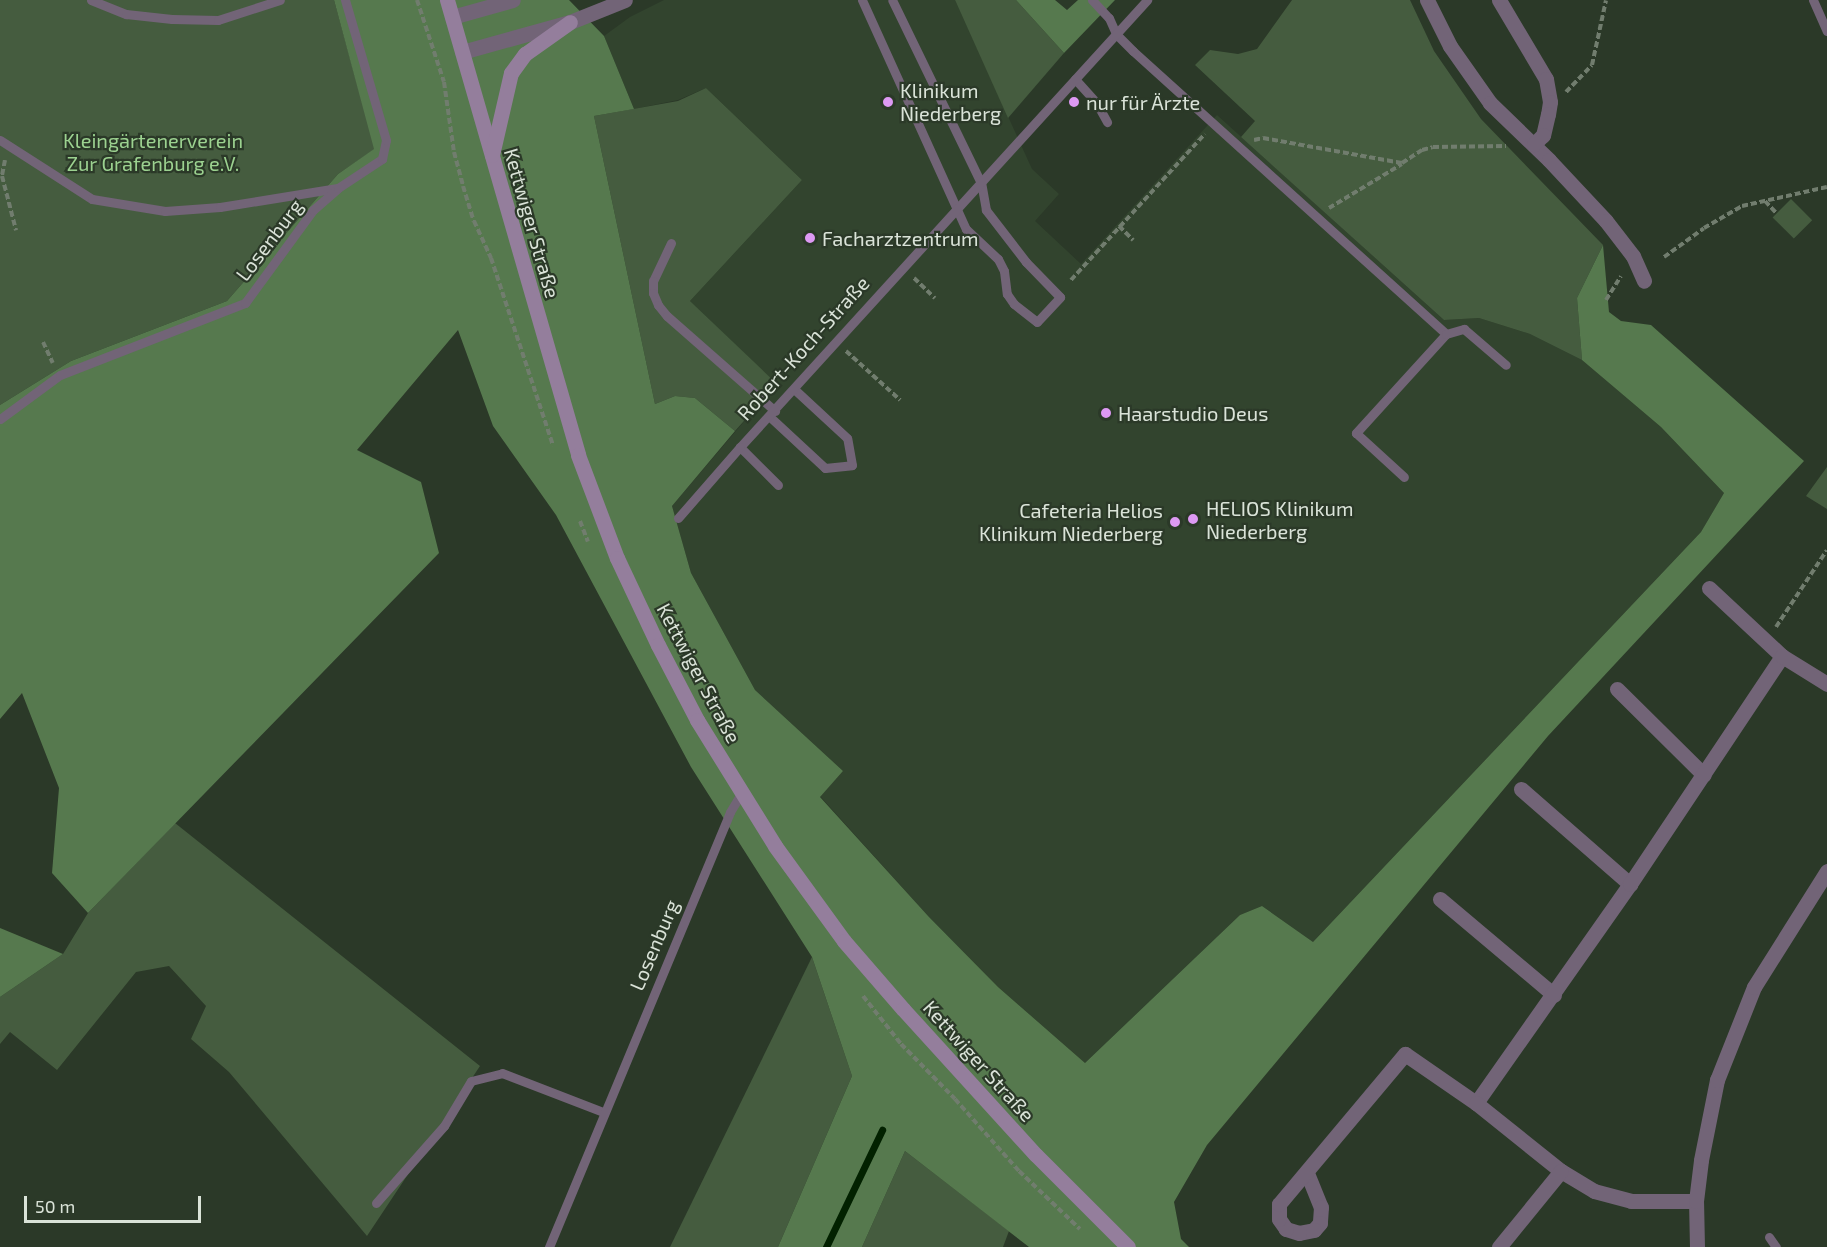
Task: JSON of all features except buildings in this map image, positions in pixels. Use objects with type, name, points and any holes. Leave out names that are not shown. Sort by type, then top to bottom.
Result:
[{"type":"main road","name":"Kettwiger Straße","points":[[447,0],[578,455],[600,517],[658,645],[741,794],[810,896],[903,1010],[1036,1155],[1128,1247]]},
{"type":"main road","points":[[491,158],[511,74],[525,54],[570,22]]},
{"type":"street","points":[[452,17],[513,0]]},
{"type":"street","points":[[462,52],[570,22],[625,0]]},
{"type":"street","points":[[1427,0],[1450,46],[1490,103],[1534,144],[1606,221],[1633,256],[1644,281]]},
{"type":"street","points":[[1499,0],[1546,79],[1550,102],[1543,135],[1534,144]]},
{"type":"street","points":[[1709,588],[1782,656],[1827,684]]},
{"type":"street","points":[[1476,1103],[1630,884],[1782,656]]},
{"type":"street","points":[[1617,689],[1704,775]]},
{"type":"street","points":[[1521,789],[1630,884]]},
{"type":"street","points":[[1697,1247],[1696,1201],[1707,1120],[1734,1033],[1754,987],[1827,871]]},
{"type":"street","points":[[1440,899],[1554,995]]},
{"type":"street","points":[[1307,1173],[1406,1054],[1476,1103],[1561,1171],[1594,1191],[1630,1201],[1696,1201]]},
{"type":"street","points":[[1499,1247],[1561,1171]]},
{"type":"lane","points":[[91,0],[126,14],[207,20],[218,20],[280,0]]},
{"type":"lane","name":"Losenburg","points":[[0,418],[69,371],[245,303],[313,210],[338,188],[382,159],[386,140],[345,0]]},
{"type":"lane","points":[[862,0],[966,229],[998,260],[1004,271],[1007,294],[1014,304],[1037,322],[1060,297],[1026,262],[986,210],[981,183],[892,0]]},
{"type":"lane","points":[[1092,0],[1109,18],[1116,34],[1446,334]]},
{"type":"lane","name":"Robert-Koch-Straße","points":[[778,485],[740,447],[773,414],[1147,0]]},
{"type":"lane","points":[[1813,0],[1827,31]]},
{"type":"lane","points":[[1075,79],[1096,102],[1107,122]]},
{"type":"lane","points":[[0,140],[92,199],[165,211],[220,207],[338,188]]},
{"type":"lane","points":[[671,243],[653,281],[653,293],[658,305],[773,414],[825,468],[852,465],[847,438],[794,389]]},
{"type":"lane","points":[[1404,477],[1356,433],[1446,334],[1464,329],[1506,365]]},
{"type":"lane","points":[[678,518],[740,447]]},
{"type":"lane","name":"Losenburg","points":[[549,1247],[603,1112],[730,812],[741,794]]},
{"type":"lane","points":[[376,1203],[444,1126],[471,1081],[502,1073],[603,1112]]},
{"type":"lane","points":[[1769,1237],[1776,1247]]},
{"type":"path","points":[[417,0],[444,82],[454,152],[463,186],[474,221],[491,258],[555,451]]},
{"type":"path","points":[[1550,102],[1563,96],[1592,65],[1606,0]]},
{"type":"path","points":[[1071,279],[1214,124]]},
{"type":"path","points":[[1235,143],[1263,138],[1402,163]]},
{"type":"path","points":[[1315,216],[1422,150],[1432,147],[1534,144]]},
{"type":"path","points":[[8,146],[2,176],[16,230]]},
{"type":"path","points":[[1664,257],[1704,228],[1742,206],[1827,187]]},
{"type":"path","points":[[1764,200],[1776,213]]},
{"type":"path","points":[[1119,226],[1133,240]]},
{"type":"path","points":[[903,269],[935,298]]},
{"type":"path","points":[[43,342],[57,369]]},
{"type":"path","points":[[837,342],[900,400]]},
{"type":"path","points":[[578,514],[590,546]]},
{"type":"path","points":[[1766,641],[1827,550]]},
{"type":"path","points":[[860,991],[901,1044],[955,1099],[1019,1171],[1082,1232]]},
{"type":"shaded area","name":"HELIOS Klinikum Niederberg","points":[[664,0],[955,0],[1032,169],[1059,194],[1035,221],[1081,264],[1217,115],[1444,320],[1479,318],[1530,334],[1582,360],[1661,427],[1724,493],[1701,532],[1313,942],[1262,906],[1240,915],[1085,1063],[998,987],[929,917],[820,796],[843,771],[755,690],[691,573],[672,506],[776,384],[690,301],[802,180],[706,88],[678,100],[634,109],[604,36],[630,17]]},
{"type":"green space","name":"Kleingärtenerverein Zur Grafenburg e.V.","points":[[0,0],[334,0],[375,149],[338,174],[227,301],[71,361],[0,405]]},
{"type":"green space","points":[[334,0],[569,0],[604,36],[634,109],[594,116],[655,404],[675,396],[695,398],[735,431],[672,506],[691,573],[755,690],[843,771],[820,797],[929,917],[998,987],[1085,1063],[1240,915],[1262,906],[1313,942],[1701,532],[1724,493],[1661,427],[1582,360],[1577,298],[1603,245],[1609,312],[1621,321],[1651,325],[1804,461],[1548,736],[1207,1145],[1174,1202],[1181,1239],[1189,1247],[1029,1247],[905,1151],[862,1247],[778,1247],[852,1076],[812,957],[691,767],[556,515],[493,426],[458,330],[357,450],[421,482],[439,553],[88,913],[52,873],[59,788],[22,693],[0,719],[0,405],[71,361],[227,301],[338,174],[374,149]]},
{"type":"green space","points":[[955,0],[1016,0],[1064,53],[1008,118]]},
{"type":"green space","points":[[1016,0],[1055,0],[1067,10],[1078,0],[1115,0],[1064,53]]},
{"type":"green space","points":[[1292,0],[1410,0],[1434,51],[1481,119],[1603,245],[1577,298],[1582,360],[1530,334],[1479,318],[1444,320],[1241,137],[1255,121],[1195,65],[1210,50],[1238,54],[1257,49]]},
{"type":"green space","points":[[706,88],[802,180],[690,301],[777,384],[735,431],[695,398],[675,396],[655,404],[594,116],[678,101]]},
{"type":"green space","points":[[1791,199],[1812,220],[1794,239],[1773,217]]},
{"type":"green space","points":[[1827,467],[1827,509],[1806,496]]},
{"type":"green space","points":[[175,823],[480,1066],[367,1236],[229,1072],[191,1039],[206,1006],[169,966],[136,972],[57,1070],[10,1032],[0,1044],[0,997],[63,954],[88,913]]},
{"type":"green space","points":[[0,928],[63,954],[0,997]]},
{"type":"green space","points":[[812,957],[852,1076],[778,1247],[670,1247]]},
{"type":"green space","points":[[905,1151],[1009,1231],[1003,1247],[862,1247]]},
{"type":"waterway","points":[[826,1247],[882,1130]]},
{"type":"place","name":"Klinikum Niederberg","points":[[888,102]]},
{"type":"place","name":"nur für Ärzte","points":[[1074,102]]},
{"type":"place","name":"Facharztzentrum","points":[[810,238]]},
{"type":"place","name":"Haarstudio Deus","points":[[1106,413]]},
{"type":"place","name":"HELIOS Klinikum Niederberg","points":[[1193,519]]},
{"type":"place","name":"Cafeteria Helios Klinikum Niederberg","points":[[1175,522]]}]
